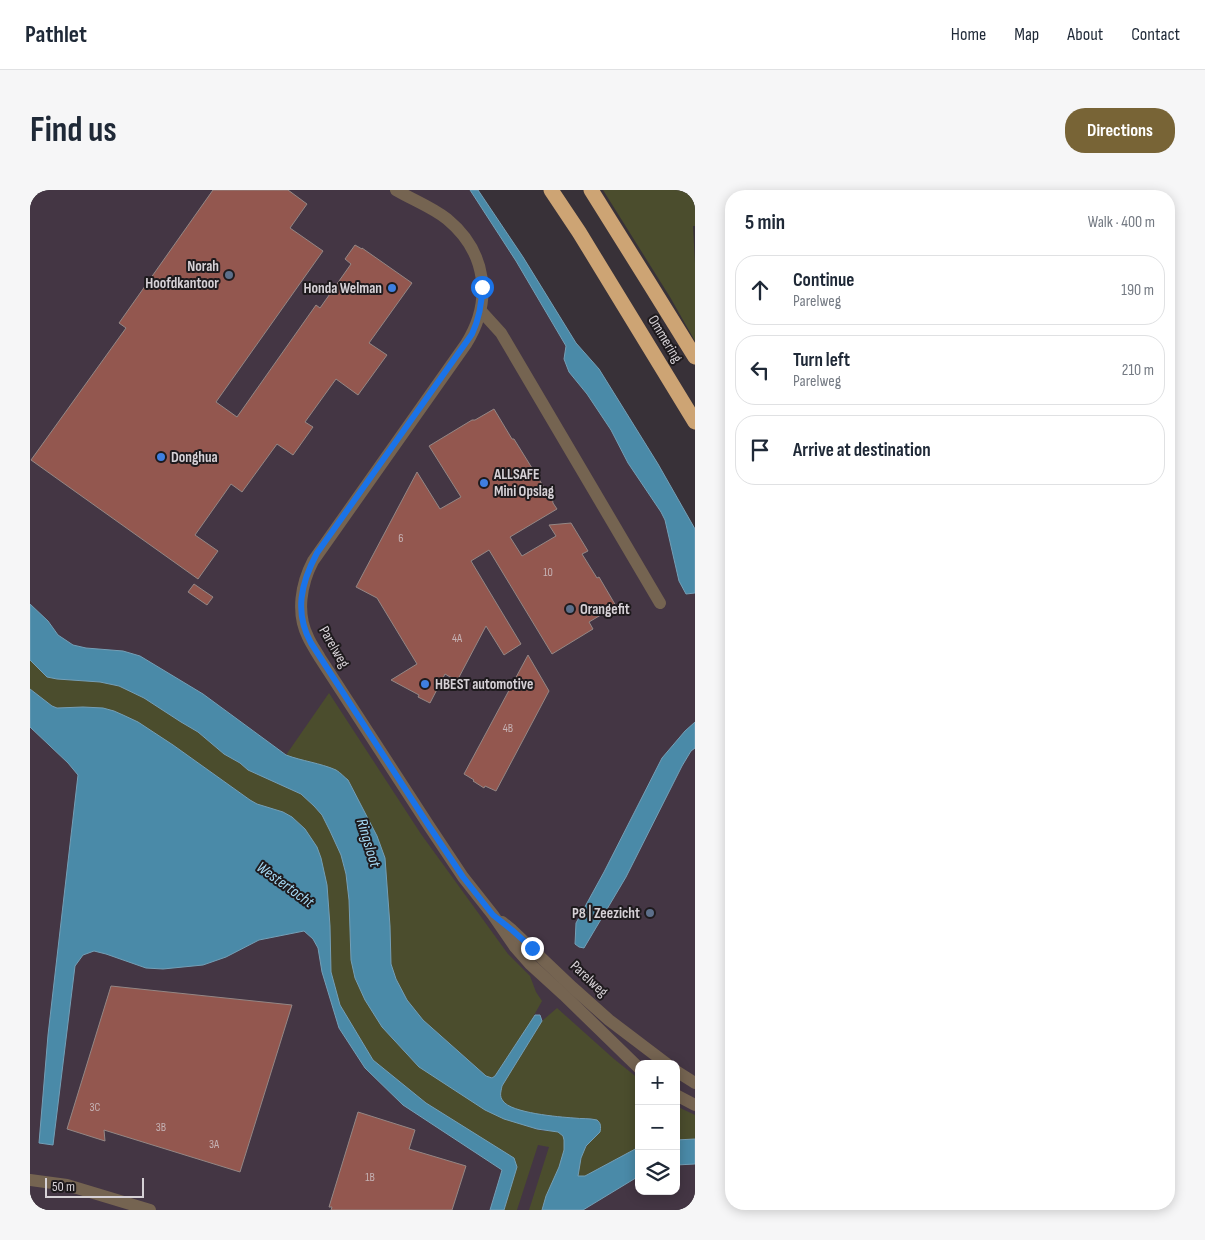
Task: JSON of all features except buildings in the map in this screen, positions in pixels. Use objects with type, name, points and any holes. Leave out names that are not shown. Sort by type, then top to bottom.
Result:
[{"type":"highway","name":"Ommering","points":[[552,190],[580,232],[695,422]]},
{"type":"highway","name":"Ommering","points":[[591,190],[695,357]]},
{"type":"street","name":"Parelweg","points":[[396,190],[445,218],[470,244],[478,261],[480,273],[482,287],[481,311],[478,323],[466,344],[313,561],[301,596],[304,628],[311,643],[429,826],[463,877],[515,947],[530,964],[635,1064]]},
{"type":"street","points":[[481,311],[501,333],[660,603]]},
{"type":"street","name":"Parelweg","points":[[493,915],[512,930],[610,1020],[661,1060]]},
{"type":"street","points":[[680,1074],[695,1083]]},
{"type":"street","points":[[680,1097],[695,1105]]},
{"type":"street","points":[[30,1180],[67,1185],[150,1210]]},
{"type":"shaded area","points":[[30,190],[470,190],[516,261],[566,346],[569,372],[587,394],[611,430],[628,463],[661,512],[665,520],[679,581],[686,594],[695,593],[695,1210],[30,1210]]},
{"type":"green space","points":[[603,190],[695,190],[695,226],[693,226],[695,341],[670,297]]},
{"type":"green space","points":[[30,660],[47,677],[100,682],[119,686],[144,698],[198,732],[224,754],[248,770],[301,794],[314,806],[322,815],[341,855],[346,874],[351,960],[355,978],[382,1027],[419,1067],[522,1124],[539,1130],[557,1131],[564,1138],[564,1154],[542,1210],[529,1210],[549,1147],[538,1145],[517,1210],[504,1210],[517,1167],[426,1103],[373,1060],[340,1005],[331,972],[327,885],[305,829],[292,817],[283,812],[250,800],[173,745],[114,711],[93,707],[57,708],[52,706],[30,689]]},
{"type":"green space","points":[[329,693],[421,834],[508,954],[530,976],[536,992],[542,1001],[528,1026],[492,1078],[486,1076],[423,1020],[407,1000],[396,979],[391,964],[385,858],[377,836],[348,780],[334,770],[286,755]]},
{"type":"green space","points":[[557,1008],[635,1076],[635,1149],[585,1176],[578,1176],[583,1153],[591,1141],[593,1119],[559,1117],[518,1110],[509,1106],[503,1101],[501,1096],[502,1086],[542,1021]]},
{"type":"green space","points":[[680,1108],[695,1115],[695,1139],[680,1140]]},
{"type":"water","points":[[470,190],[478,190],[523,257],[576,343],[599,369],[658,464],[695,529],[695,593],[686,594],[679,581],[665,520],[661,512],[628,463],[611,430],[587,394],[569,372],[564,359],[566,346],[516,261]]},
{"type":"water","name":"Ringsloot","points":[[30,604],[48,621],[58,635],[73,645],[123,651],[140,656],[203,694],[286,755],[336,770],[348,780],[377,836],[385,858],[391,964],[396,979],[407,1000],[423,1020],[486,1076],[492,1078],[535,1015],[540,1015],[542,1021],[502,1086],[501,1094],[503,1101],[515,1109],[536,1114],[597,1120],[600,1125],[600,1132],[586,1146],[581,1158],[578,1176],[585,1176],[635,1149],[635,1178],[583,1210],[542,1210],[564,1150],[563,1136],[558,1132],[537,1129],[504,1119],[485,1110],[419,1067],[382,1027],[365,1000],[355,978],[351,960],[349,900],[346,874],[341,855],[322,815],[314,806],[301,794],[248,770],[224,754],[198,732],[144,698],[119,686],[100,682],[47,677],[30,660]]},
{"type":"water","name":"Westertocht","points":[[30,689],[57,708],[103,708],[138,722],[250,800],[283,812],[292,817],[305,829],[317,847],[327,885],[331,972],[340,1005],[373,1060],[426,1103],[514,1158],[517,1167],[504,1210],[490,1210],[502,1170],[403,1105],[365,1068],[339,1028],[322,972],[318,948],[313,939],[304,931],[259,940],[226,957],[203,965],[163,969],[146,968],[94,951],[83,955],[75,966],[53,1145],[39,1143],[48,1035],[78,775],[30,727]]},
{"type":"water","points":[[695,722],[695,748],[682,766],[626,877],[584,948],[579,947],[575,944],[576,923],[662,758]]},
{"type":"water","points":[[695,1139],[695,1164],[680,1165],[680,1140]]},
{"type":"place","name":"Norah Hoofdkantoor","points":[[229,275]]},
{"type":"place","name":"Honda Welman","points":[[392,288]]},
{"type":"place","name":"Donghua","points":[[161,457]]},
{"type":"place","name":"ALLSAFE Mini Opslag","points":[[484,483]]},
{"type":"place","name":"Orangefit","points":[[570,609]]},
{"type":"place","name":"HBEST automotive","points":[[425,684]]},
{"type":"place","name":"P8 | Zeezicht","points":[[650,913]]},
{"type":"route","points":[[482,287],[481,311],[478,323],[472,334],[317,553],[306,576],[301,596],[301,606],[304,628],[311,643],[463,877],[493,915],[532,948]]}]
